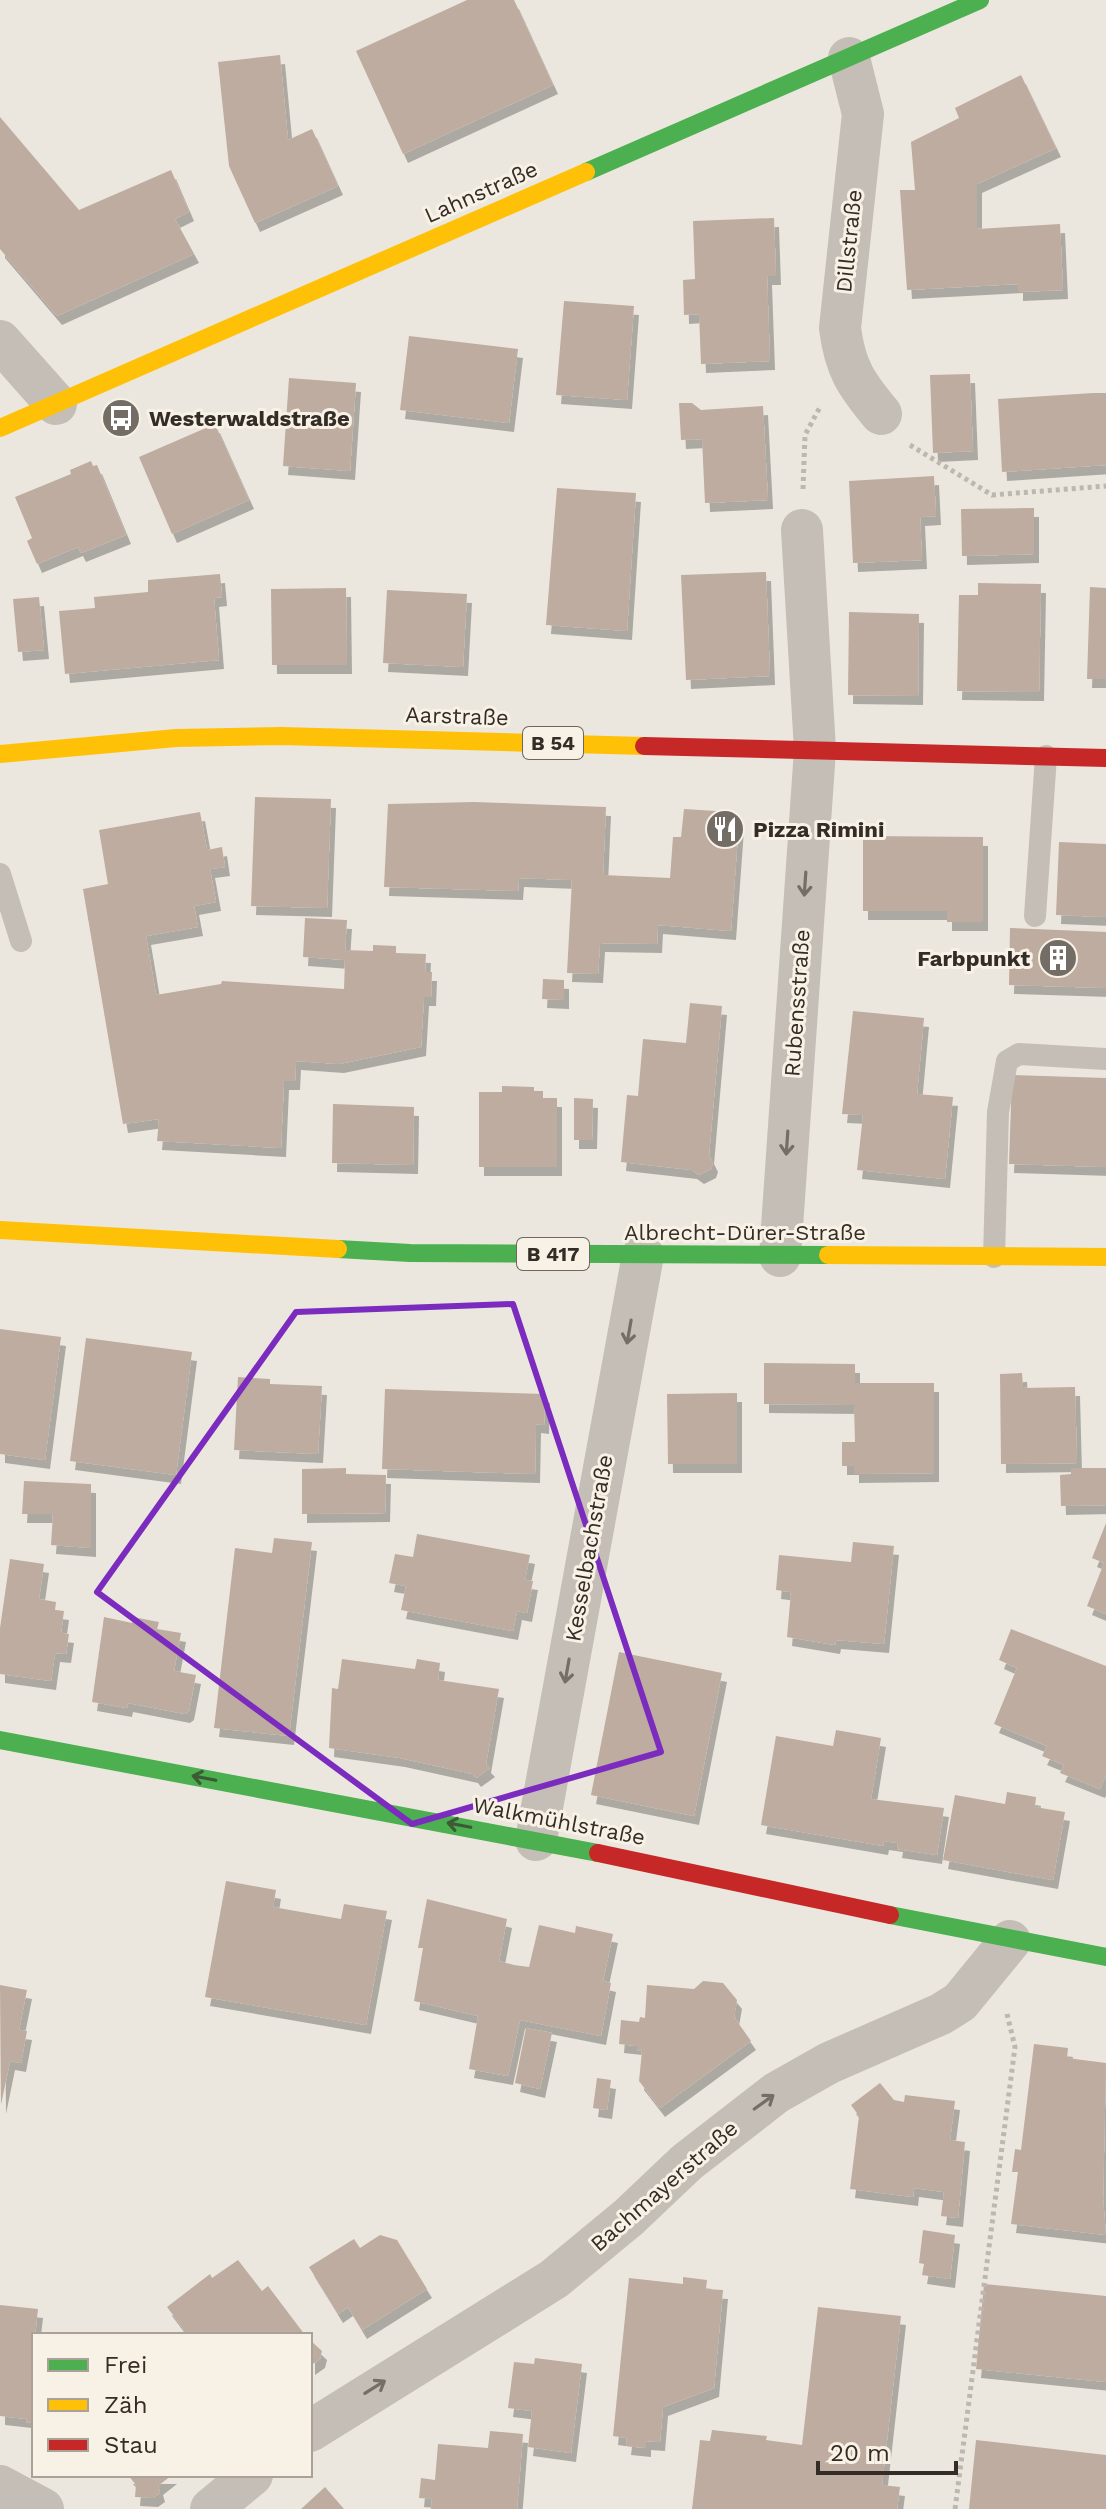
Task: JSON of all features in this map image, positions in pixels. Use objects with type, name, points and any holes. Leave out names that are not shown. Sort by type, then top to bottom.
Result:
[{"type":"main road","name":"Lahnstraße","points":[[0,428],[980,0]]},
{"type":"main road","name":"Aarstraße","points":[[0,754],[176,738],[281,736],[1106,758]]},
{"type":"main road","name":"Albrecht-Dürer-Straße","points":[[0,1230],[410,1253],[1106,1257]]},
{"type":"main road","name":"Walkmühlstraße","points":[[0,1740],[536,1840],[1010,1941],[1106,1957]]},
{"type":"street","name":"Dillstraße","points":[[849,58],[863,114],[840,328],[844,360],[859,388],[881,414]]},
{"type":"street","points":[[0,341],[56,404]]},
{"type":"street","points":[[802,530],[815,750]]},
{"type":"street","name":"Rubensstraße","points":[[780,1256],[815,750]]},
{"type":"street","name":"Kesselbachstraße","points":[[536,1840],[643,1255]]},
{"type":"street","name":"Bachmayerstraße","points":[[312,2430],[554,2279],[620,2225],[687,2162],[776,2093],[829,2063],[941,2014],[973,1988],[1010,1941]]},
{"type":"street","points":[[211,2509],[250,2477]]},
{"type":"street","points":[[0,2486],[43,2509]]},
{"type":"lane","points":[[1035,916],[1046,756]]},
{"type":"lane","points":[[0,874],[21,941]]},
{"type":"lane","points":[[994,1257],[998,1112],[1007,1061],[1019,1054],[1106,1059]]},
{"type":"path","points":[[881,414],[911,446],[992,495],[1106,486]]},
{"type":"path","points":[[955,2509],[1015,2047],[1006,2008],[973,1988]]},
{"type":"highlighted area","points":[[513,1304],[661,1752],[412,1824],[97,1592],[296,1312]]},
{"type":"building","points":[[467,0],[514,0],[553,85],[403,154],[356,51]]},
{"type":"building","points":[[280,55],[288,140],[312,129],[338,186],[255,223],[229,166],[218,62]]},
{"type":"building","points":[[1021,75],[1056,148],[977,184],[977,229],[1060,224],[1063,290],[1018,292],[1018,284],[907,290],[900,190],[915,190],[911,142],[959,118],[955,108]]},
{"type":"building","points":[[0,117],[79,210],[171,170],[189,212],[175,219],[194,254],[57,316],[0,249]]},
{"type":"building","points":[[774,218],[776,276],[767,276],[770,361],[701,364],[699,314],[684,315],[683,280],[695,279],[693,221]]},
{"type":"building","points":[[564,301],[634,306],[627,400],[556,395]]},
{"type":"building","points":[[409,336],[518,349],[509,423],[400,410]]},
{"type":"building","points":[[970,374],[973,451],[933,453],[930,375]]},
{"type":"building","points":[[289,378],[356,383],[350,471],[283,466]]},
{"type":"building","points":[[1106,393],[1106,465],[1002,472],[998,399]]},
{"type":"building","points":[[679,403],[692,403],[701,410],[763,406],[768,500],[705,503],[702,439],[681,440]]},
{"type":"building","points":[[215,424],[249,500],[172,534],[139,457]]},
{"type":"building","points":[[91,461],[93,466],[97,465],[126,535],[81,553],[78,547],[37,564],[27,541],[32,538],[15,497],[71,474],[70,470]]},
{"type":"building","points":[[934,476],[936,516],[920,517],[922,560],[853,563],[849,481]]},
{"type":"building","points":[[557,488],[636,493],[627,631],[546,625]]},
{"type":"building","points":[[1034,508],[1034,554],[962,556],[961,509]]},
{"type":"building","points":[[766,572],[770,676],[686,680],[681,575]]},
{"type":"building","points":[[220,574],[222,597],[214,598],[219,660],[65,674],[59,611],[95,608],[94,597],[148,592],[148,580]]},
{"type":"building","points":[[978,583],[1041,584],[1039,692],[957,691],[959,595],[978,595]]},
{"type":"building","points":[[1090,587],[1106,588],[1106,679],[1087,679]]},
{"type":"building","points":[[346,588],[347,665],[272,665],[271,589]]},
{"type":"building","points":[[387,590],[467,594],[463,667],[383,663]]},
{"type":"building","points":[[39,597],[44,650],[18,652],[13,599]]},
{"type":"building","points":[[849,612],[919,614],[918,696],[848,695]]},
{"type":"building","points":[[255,797],[331,799],[327,908],[251,906]]},
{"type":"building","points":[[474,802],[606,807],[603,875],[670,878],[673,837],[681,837],[684,809],[732,812],[739,821],[731,931],[658,925],[657,944],[600,943],[598,974],[567,973],[572,880],[519,878],[518,891],[384,887],[388,804]]},
{"type":"building","points":[[200,812],[207,850],[222,847],[225,867],[210,869],[216,902],[194,906],[198,927],[146,936],[156,995],[221,984],[222,981],[344,989],[345,960],[303,957],[305,918],[347,920],[345,950],[373,951],[373,945],[396,946],[396,953],[426,954],[425,972],[432,972],[431,997],[424,997],[421,1047],[339,1064],[296,1061],[295,1081],[284,1081],[281,1148],[157,1141],[159,1119],[123,1124],[83,889],[108,884],[99,830]]},
{"type":"building","points":[[863,836],[983,837],[983,922],[947,922],[947,911],[863,911]]},
{"type":"building","points":[[1059,842],[1106,844],[1106,917],[1056,915]]},
{"type":"building","name":"Farbpunkt","points":[[1010,928],[1106,932],[1106,988],[1009,985]]},
{"type":"building","points":[[543,979],[564,980],[564,1000],[542,999]]},
{"type":"building","points":[[690,1003],[722,1006],[709,1155],[713,1163],[711,1169],[699,1175],[692,1170],[621,1162],[627,1095],[638,1096],[643,1039],[686,1043]]},
{"type":"building","points":[[853,1011],[924,1018],[917,1094],[953,1097],[945,1179],[857,1170],[863,1115],[842,1114]]},
{"type":"building","points":[[1012,1075],[1106,1078],[1106,1167],[1009,1164]]},
{"type":"building","points":[[502,1086],[534,1087],[534,1091],[543,1091],[543,1098],[557,1098],[557,1167],[479,1167],[479,1092],[502,1092]]},
{"type":"building","points":[[574,1098],[593,1099],[592,1140],[574,1140]]},
{"type":"building","points":[[333,1104],[414,1107],[413,1165],[332,1163]]},
{"type":"building","points":[[0,1329],[61,1337],[45,1460],[0,1454]]},
{"type":"building","points":[[86,1338],[192,1352],[176,1475],[70,1461]]},
{"type":"building","points":[[764,1363],[855,1364],[855,1383],[934,1383],[934,1473],[854,1474],[854,1466],[842,1466],[842,1442],[855,1442],[854,1405],[764,1404]]},
{"type":"building","points":[[1022,1373],[1023,1388],[1075,1387],[1077,1463],[1001,1464],[1000,1374]]},
{"type":"building","points":[[238,1377],[270,1379],[270,1384],[322,1386],[318,1454],[234,1450]]},
{"type":"building","points":[[385,1389],[545,1394],[544,1425],[536,1424],[535,1474],[382,1469]]},
{"type":"building","points":[[737,1393],[737,1464],[668,1464],[667,1394]]},
{"type":"building","points":[[346,1468],[346,1474],[386,1475],[385,1513],[302,1514],[302,1469]]},
{"type":"building","points":[[1071,1468],[1106,1468],[1106,1505],[1061,1506],[1060,1475],[1071,1474]]},
{"type":"building","points":[[24,1481],[91,1484],[91,1548],[51,1545],[53,1514],[22,1514]]},
{"type":"building","points":[[1106,1523],[1106,1614],[1087,1606],[1104,1563],[1092,1558]]},
{"type":"building","points":[[417,1534],[530,1555],[525,1580],[533,1581],[527,1613],[517,1611],[513,1631],[401,1610],[406,1586],[389,1583],[395,1554],[413,1557]]},
{"type":"building","points":[[274,1538],[312,1542],[289,1736],[214,1728],[235,1548],[272,1553]]},
{"type":"building","points":[[853,1542],[894,1546],[884,1644],[836,1640],[835,1645],[787,1637],[791,1592],[776,1590],[779,1555],[851,1562]]},
{"type":"building","points":[[10,1559],[44,1564],[39,1599],[56,1602],[55,1610],[64,1611],[61,1633],[69,1634],[66,1654],[55,1653],[51,1681],[0,1674],[0,1628]]},
{"type":"building","points":[[104,1617],[132,1623],[133,1617],[159,1622],[157,1629],[181,1633],[174,1671],[196,1675],[189,1711],[185,1714],[128,1703],[127,1708],[92,1702]]},
{"type":"building","points":[[1011,1629],[1106,1666],[1106,1775],[1100,1789],[1060,1773],[1064,1765],[1042,1756],[1047,1746],[994,1724],[1017,1668],[999,1660]]},
{"type":"building","points":[[619,1652],[722,1673],[694,1816],[591,1795]]},
{"type":"building","points":[[342,1659],[415,1669],[417,1659],[440,1663],[438,1680],[499,1689],[486,1764],[490,1768],[476,1778],[473,1774],[400,1758],[329,1748],[332,1688],[338,1689]]},
{"type":"building","points":[[836,1730],[881,1738],[871,1799],[944,1808],[937,1855],[897,1849],[898,1843],[884,1841],[883,1846],[761,1825],[776,1736],[833,1746]]},
{"type":"building","points":[[1007,1792],[1036,1797],[1035,1807],[1065,1812],[1053,1880],[943,1860],[955,1795],[1005,1804]]},
{"type":"building","points":[[226,1881],[276,1890],[273,1907],[341,1919],[344,1904],[387,1911],[366,2025],[205,1997]]},
{"type":"building","points":[[427,1899],[507,1919],[499,1961],[514,1965],[529,1967],[539,1925],[575,1933],[576,1926],[613,1934],[603,1981],[611,1983],[601,2036],[520,2020],[508,2076],[469,2069],[478,2016],[414,2001],[423,1948],[418,1948]]},
{"type":"building","points":[[703,1981],[723,1983],[737,2000],[734,2017],[751,2041],[660,2108],[639,2081],[642,2051],[637,2050],[637,2046],[619,2044],[621,2020],[639,2022],[640,2017],[645,2018],[647,1985],[694,1989]]},
{"type":"building","points":[[0,1985],[27,1990],[19,2030],[27,2031],[21,2063],[10,2061],[1,2105]]},
{"type":"building","points":[[526,2028],[552,2033],[540,2089],[515,2083]]},
{"type":"building","points":[[1034,2044],[1068,2048],[1067,2058],[1106,2063],[1103,2199],[1106,2235],[1011,2224],[1018,2172],[1012,2172],[1015,2149],[1021,2150]]},
{"type":"building","points":[[597,2078],[611,2080],[607,2110],[593,2108]]},
{"type":"building","points":[[880,2083],[894,2100],[904,2102],[905,2095],[955,2101],[950,2140],[965,2142],[958,2218],[941,2216],[944,2192],[914,2188],[913,2197],[850,2189],[859,2116],[851,2105]]},
{"type":"building","points":[[923,2230],[955,2235],[950,2279],[922,2275],[924,2264],[919,2263]]},
{"type":"building","points":[[380,2235],[397,2240],[427,2289],[362,2330],[348,2307],[338,2314],[309,2267],[354,2239],[360,2248]]},
{"type":"building","points":[[238,2260],[262,2291],[268,2286],[303,2333],[186,2333],[167,2307],[210,2274],[212,2278]]},
{"type":"building","points":[[683,2277],[707,2280],[706,2289],[723,2290],[714,2388],[663,2407],[660,2442],[646,2441],[646,2448],[626,2446],[627,2438],[613,2436],[629,2278],[683,2284]]},
{"type":"building","points":[[984,2284],[1106,2296],[1106,2382],[976,2369]]},
{"type":"building","points":[[0,2305],[38,2309],[35,2333],[32,2333],[32,2423],[26,2422],[27,2419],[0,2416]]},
{"type":"building","points":[[818,2307],[901,2316],[882,2485],[900,2487],[897,2509],[692,2509],[700,2440],[710,2441],[712,2430],[767,2436],[766,2440],[802,2445]]},
{"type":"building","points":[[312,2342],[322,2351],[320,2359],[312,2365]]},
{"type":"building","points":[[535,2358],[582,2364],[571,2453],[528,2447],[532,2411],[508,2408],[514,2362],[534,2364]]},
{"type":"building","points":[[490,2431],[523,2434],[517,2509],[431,2509],[432,2499],[419,2498],[421,2478],[435,2480],[438,2444],[488,2448]]},
{"type":"building","points":[[976,2440],[1106,2455],[1106,2509],[969,2509]]},
{"type":"building","points":[[130,2477],[169,2477],[158,2486],[160,2493],[153,2498],[135,2497],[136,2485]]},
{"type":"building","points":[[325,2487],[344,2509],[301,2509]]},
{"type":"traffic: fast","points":[[586,172],[980,0]]},
{"type":"traffic: fast","points":[[338,1249],[410,1253],[828,1255]]},
{"type":"traffic: fast","points":[[0,1740],[598,1853]]},
{"type":"traffic: fast","points":[[890,1915],[1106,1957]]},
{"type":"traffic: slow","points":[[0,428],[586,172]]},
{"type":"traffic: slow","points":[[0,754],[176,738],[281,736],[644,746]]},
{"type":"traffic: slow","points":[[0,1230],[338,1249]]},
{"type":"traffic: slow","points":[[828,1255],[1106,1257]]},
{"type":"traffic: jam","points":[[644,746],[1106,758]]},
{"type":"traffic: jam","points":[[598,1853],[890,1915]]},
{"type":"place","name":"Westerwaldstraße","points":[[121,418]]},
{"type":"place","name":"Pizza Rimini","points":[[725,829]]},
{"type":"place","name":"Farbpunkt","points":[[1058,958]]}]
